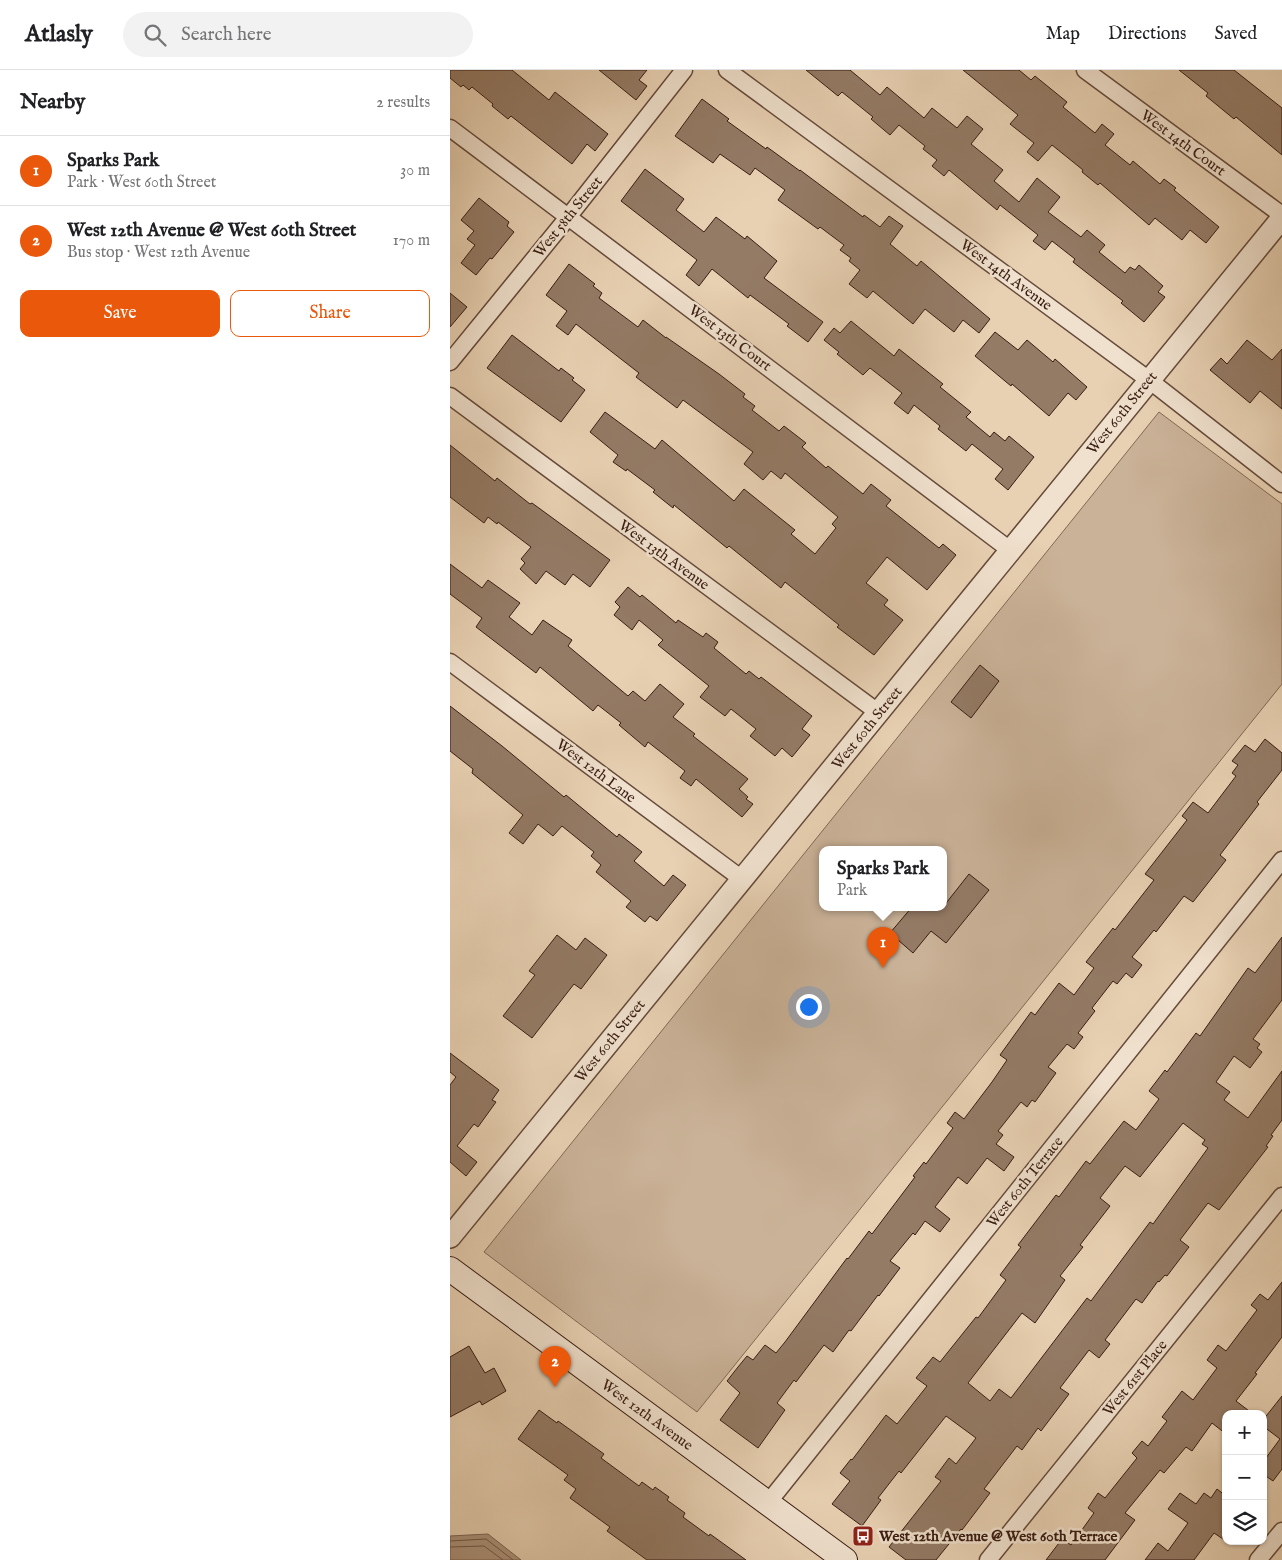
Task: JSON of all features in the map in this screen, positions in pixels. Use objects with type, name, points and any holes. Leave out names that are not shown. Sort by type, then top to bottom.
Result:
[{"type":"main road","name":"West 12th Avenue","points":[[450,1269],[845,1560]]},
{"type":"street","name":"West 58th Street","points":[[450,362],[569,216],[684,70]]},
{"type":"street","name":"West 14th Avenue","points":[[727,70],[1149,380],[1282,484]]},
{"type":"street","name":"West 14th Court","points":[[1085,70],[1282,216]]},
{"type":"street","name":"West 13th Court","points":[[450,128],[1010,550]]},
{"type":"street","name":"West 60th Street","points":[[450,1236],[879,713],[1282,216]]},
{"type":"street","name":"West 13th Avenue","points":[[450,396],[879,713]]},
{"type":"street","name":"West 12th Lane","points":[[450,662],[742,879]]},
{"type":"street","name":"West 60th Terrace","points":[[767,1504],[1282,860]]},
{"type":"street","name":"West 61st Place","points":[[988,1560],[1282,1196]]},
{"type":"street","points":[[1258,1560],[1282,1531]]},
{"type":"shaded area","points":[[1159,412],[1282,504],[1282,684],[697,1412],[484,1252]]},
{"type":"water","points":[[488,1534],[521,1560],[450,1560],[450,1536]]},
{"type":"building","points":[[450,70],[512,70],[549,100],[555,92],[608,134],[595,151],[587,144],[572,164],[511,116],[508,119],[472,87],[469,90],[463,85],[461,87],[450,78]]},
{"type":"building","points":[[599,70],[647,70],[639,80],[647,86],[636,100]]},
{"type":"building","points":[[806,70],[850,70],[880,95],[887,87],[924,118],[932,108],[957,128],[967,116],[983,129],[971,144],[1003,170],[994,181],[1019,202],[1037,178],[1060,197],[1048,212],[1081,237],[1087,230],[1105,245],[1099,252],[1125,273],[1130,267],[1135,270],[1139,265],[1163,286],[1158,292],[1165,297],[1144,322],[1121,303],[1123,301],[1073,262],[1075,259],[1052,241],[1045,250],[1033,241],[1038,235],[1000,205],[997,210],[949,170],[944,176],[932,166],[937,160],[923,149],[925,146],[899,125],[890,135],[871,119],[873,117],[842,92],[838,96]]},
{"type":"building","points":[[963,70],[1019,70],[1031,80],[1035,76],[1067,102],[1063,107],[1095,133],[1102,124],[1114,134],[1105,145],[1130,165],[1133,161],[1160,184],[1164,179],[1176,188],[1174,190],[1219,227],[1206,243],[1190,230],[1182,240],[1155,218],[1149,225],[1100,183],[1098,185],[1082,172],[1083,170],[1052,145],[1038,161],[1027,152],[1034,143],[1010,124],[1018,115]]},
{"type":"building","points":[[1179,70],[1234,70],[1282,108],[1282,155],[1236,117],[1234,119],[1206,96],[1208,93]]},
{"type":"building","points":[[702,99],[729,119],[727,121],[766,149],[767,147],[800,170],[863,217],[864,215],[880,227],[889,216],[903,226],[890,244],[917,266],[921,261],[990,319],[979,333],[963,320],[954,332],[925,309],[913,324],[873,291],[867,298],[849,284],[860,270],[849,261],[851,258],[840,250],[844,245],[778,200],[785,190],[755,168],[750,175],[720,154],[713,163],[675,136]]},
{"type":"building","points":[[645,169],[684,199],[676,210],[704,232],[716,217],[745,239],[747,236],[777,261],[764,278],[823,322],[808,342],[787,326],[789,324],[750,295],[748,298],[712,269],[699,286],[686,275],[697,260],[621,201]]},
{"type":"building","points":[[479,198],[509,222],[507,226],[514,232],[476,275],[461,263],[475,245],[467,239],[474,231],[461,220]]},
{"type":"building","points":[[569,264],[595,284],[593,286],[602,293],[599,298],[638,327],[643,320],[719,374],[745,394],[743,397],[755,406],[752,410],[779,431],[784,426],[806,443],[802,447],[826,468],[828,466],[863,494],[871,484],[891,500],[886,506],[939,548],[943,544],[956,555],[927,590],[887,557],[866,583],[888,600],[884,605],[903,620],[874,655],[837,627],[839,625],[785,582],[781,588],[674,505],[673,508],[653,492],[655,490],[627,469],[626,471],[613,462],[618,455],[590,432],[605,412],[655,449],[662,440],[734,501],[744,489],[795,530],[791,534],[815,554],[836,528],[832,524],[838,517],[785,473],[781,479],[771,471],[763,480],[744,464],[753,452],[683,400],[677,408],[636,377],[639,373],[576,324],[568,335],[556,326],[567,311],[546,295]]},
{"type":"building","points":[[450,293],[467,307],[450,327]]},
{"type":"building","points":[[851,321],[894,356],[899,349],[943,384],[940,387],[971,412],[966,417],[990,437],[994,432],[1005,441],[1009,436],[1034,457],[1008,490],[995,479],[1003,469],[972,444],[966,451],[938,429],[940,426],[914,405],[908,414],[894,403],[902,393],[870,368],[863,375],[837,354],[839,352],[824,340],[834,328],[840,333]]},
{"type":"building","points":[[995,332],[1018,350],[1027,340],[1053,362],[1055,359],[1087,387],[1076,400],[1068,393],[1049,416],[1012,384],[1011,386],[975,356]]},
{"type":"building","points":[[512,335],[559,371],[561,368],[585,390],[561,422],[487,368]]},
{"type":"building","points":[[1247,340],[1272,360],[1282,349],[1282,409],[1260,391],[1250,403],[1210,370],[1221,358],[1227,364]]},
{"type":"building","points":[[450,445],[495,481],[497,478],[530,504],[532,503],[610,560],[590,587],[573,574],[565,585],[546,571],[536,584],[520,569],[525,563],[521,559],[531,547],[498,522],[497,524],[488,517],[484,523],[450,497]]},
{"type":"building","points":[[450,564],[482,588],[488,580],[520,603],[509,617],[532,635],[543,620],[572,640],[568,646],[628,696],[633,691],[645,701],[660,684],[684,704],[673,717],[695,734],[693,736],[748,779],[739,789],[748,797],[746,799],[753,804],[742,817],[696,779],[691,786],[680,778],[685,771],[648,742],[645,747],[619,725],[621,723],[598,705],[593,711],[540,667],[536,673],[476,627],[482,618],[450,594]]},
{"type":"building","points":[[628,587],[640,597],[642,595],[676,623],[678,620],[703,637],[706,633],[718,642],[714,648],[746,674],[749,671],[759,679],[761,677],[812,716],[802,729],[810,735],[792,757],[782,748],[775,756],[750,736],[756,729],[731,709],[725,716],[700,697],[709,686],[658,645],[663,640],[639,620],[632,630],[614,615],[620,607],[615,602]]},
{"type":"building","points":[[980,665],[999,681],[971,718],[951,702]]},
{"type":"building","points":[[450,706],[564,797],[566,795],[617,837],[619,834],[642,852],[634,861],[664,886],[673,875],[686,885],[657,921],[650,916],[645,922],[626,907],[631,901],[596,872],[601,865],[591,856],[594,852],[562,826],[553,836],[538,824],[523,844],[509,833],[523,815],[472,773],[473,769],[450,751]]},
{"type":"building","points":[[1265,739],[1282,753],[1282,770],[1220,855],[1226,860],[1193,902],[1184,896],[1156,932],[1154,930],[1132,957],[1142,965],[1132,978],[1126,973],[1117,984],[1113,981],[1092,1008],[1095,1011],[1078,1033],[1083,1037],[1074,1049],[1067,1044],[1048,1067],[1056,1073],[1035,1102],[1032,1100],[1027,1107],[1021,1102],[998,1131],[1003,1135],[996,1144],[1014,1157],[1004,1171],[987,1158],[967,1184],[958,1177],[935,1207],[950,1219],[940,1232],[925,1221],[915,1235],[913,1233],[890,1261],[900,1268],[851,1331],[849,1330],[833,1352],[824,1345],[796,1382],[794,1380],[777,1403],[785,1410],[758,1448],[720,1420],[740,1393],[727,1381],[738,1367],[747,1356],[753,1360],[765,1345],[776,1353],[847,1258],[869,1231],[872,1234],[915,1177],[913,1176],[924,1162],[926,1164],[953,1128],[947,1123],[955,1112],[964,1119],[992,1082],[1007,1060],[1000,1055],[1031,1012],[1035,1015],[1059,983],[1074,995],[1094,968],[1086,962],[1113,928],[1115,930],[1154,880],[1145,874],[1187,820],[1182,816],[1193,802],[1208,813],[1236,776],[1232,773],[1238,765],[1232,761],[1245,745],[1255,752]]},
{"type":"building","points":[[969,874],[989,890],[946,943],[931,931],[913,953],[890,933],[909,911],[947,911],[947,902]]},
{"type":"building","points":[[557,935],[576,950],[585,938],[607,955],[581,989],[574,984],[532,1038],[503,1016],[535,975],[529,971]]},
{"type":"building","points":[[1282,937],[1282,1000],[1253,1039],[1260,1044],[1257,1048],[1262,1052],[1250,1068],[1234,1056],[1216,1082],[1230,1092],[1224,1100],[1248,1118],[1282,1071],[1282,1120],[1271,1135],[1273,1136],[1266,1146],[1268,1147],[1219,1210],[1208,1203],[1180,1240],[1189,1247],[1167,1276],[1165,1275],[1158,1281],[1142,1303],[1136,1299],[1105,1340],[1110,1344],[1099,1358],[1089,1350],[1060,1388],[1069,1394],[1041,1431],[1038,1428],[1022,1450],[1017,1446],[984,1489],[990,1493],[936,1560],[906,1560],[889,1547],[941,1481],[935,1477],[949,1458],[956,1464],[976,1438],[946,1416],[901,1473],[899,1471],[878,1498],[881,1500],[862,1526],[832,1504],[850,1481],[840,1473],[886,1415],[897,1424],[927,1386],[916,1378],[933,1357],[940,1362],[976,1317],[978,1318],[1006,1280],[1000,1275],[1021,1247],[1018,1245],[1056,1195],[1059,1197],[1086,1161],[1090,1164],[1124,1121],[1136,1130],[1159,1099],[1149,1091],[1165,1070],[1167,1072],[1196,1033],[1200,1036],[1248,968],[1255,973]],"holes":[[[1183,1123],[1205,1140],[1202,1144],[1208,1148],[1153,1224],[1150,1222],[1091,1301],[1087,1298],[1011,1398],[999,1389],[990,1401],[968,1383],[1022,1313],[1035,1323],[1065,1280],[1060,1276],[1083,1247],[1080,1245],[1110,1206],[1100,1198],[1125,1166],[1140,1177]]]},
{"type":"building","points":[[450,1053],[499,1090],[492,1100],[496,1102],[478,1127],[474,1124],[457,1146],[477,1162],[466,1176],[450,1162],[450,1085],[456,1077],[450,1072]]},
{"type":"building","points":[[1282,1282],[1282,1337],[1236,1401],[1248,1410],[1222,1410],[1222,1431],[1212,1423],[1192,1451],[1186,1447],[1164,1473],[1160,1470],[1125,1513],[1135,1520],[1105,1560],[1046,1560],[1062,1539],[1071,1545],[1094,1513],[1088,1508],[1098,1493],[1105,1498],[1137,1458],[1132,1453],[1142,1441],[1148,1446],[1167,1421],[1162,1417],[1182,1391],[1193,1400],[1217,1368],[1207,1360],[1218,1345],[1226,1351],[1257,1310],[1251,1305],[1260,1294],[1268,1300]]},
{"type":"building","points":[[469,1346],[485,1373],[494,1368],[506,1391],[482,1405],[480,1401],[450,1417],[450,1357]]},
{"type":"building","points":[[1282,1396],[1282,1469],[1273,1481],[1267,1477],[1267,1457],[1280,1439],[1267,1429],[1267,1415]]},
{"type":"building","points":[[539,1410],[557,1423],[558,1421],[604,1454],[601,1458],[639,1486],[642,1482],[653,1490],[655,1487],[669,1497],[667,1500],[685,1513],[683,1517],[746,1560],[647,1560],[607,1531],[610,1527],[570,1498],[576,1489],[564,1480],[568,1475],[518,1439]]},
{"type":"building","points":[[1217,1489],[1222,1493],[1222,1538],[1214,1533],[1194,1560],[1145,1560],[1158,1543],[1168,1551],[1188,1523],[1168,1509],[1180,1493],[1196,1504],[1204,1493],[1211,1498]]},
{"type":"place","name":"Sparks Park","points":[[883,968]]},
{"type":"place","name":"West 12th Avenue @ West 60th Street","points":[[555,1387]]},
{"type":"place","name":"West 12th Avenue @ West 60th Terrace","points":[[863,1536]]}]
